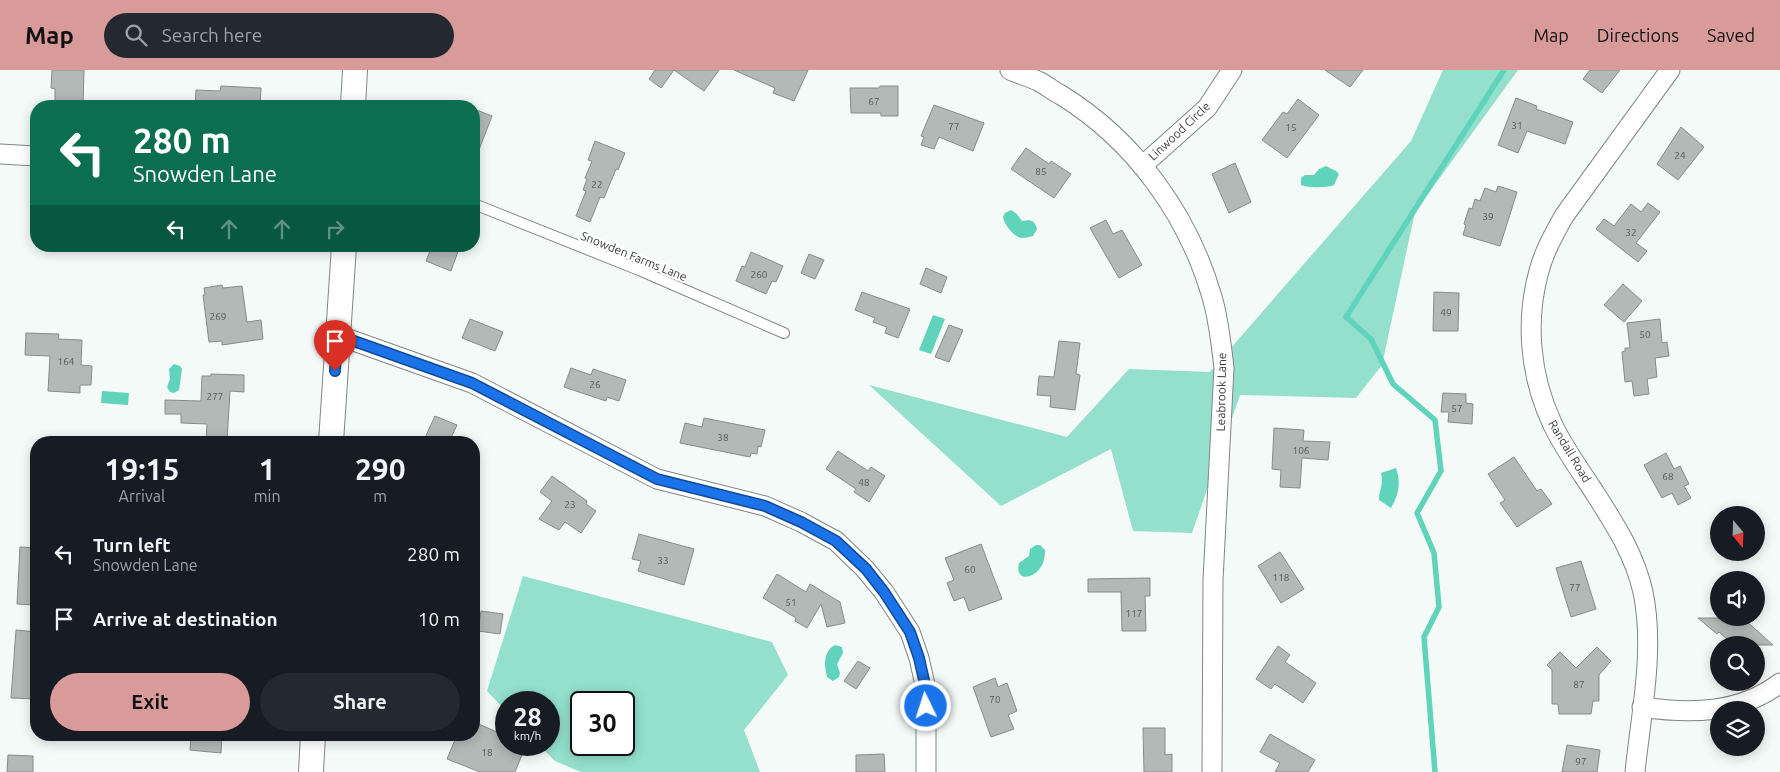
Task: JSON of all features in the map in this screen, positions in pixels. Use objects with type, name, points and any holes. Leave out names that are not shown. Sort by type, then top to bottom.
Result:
[{"type":"street","points":[[353,100],[355,70]]},
{"type":"street","name":"Leabrook Lane","points":[[1010,70],[1039,82],[1076,104],[1105,128],[1142,166],[1162,192],[1185,228],[1200,262],[1212,297],[1221,336],[1224,368],[1213,580],[1212,772]]},
{"type":"street","name":"Linwood Circle","points":[[1142,166],[1207,108],[1232,70]]},
{"type":"street","name":"Randall Road","points":[[1635,772],[1648,657],[1648,626],[1643,591],[1634,561],[1620,533],[1566,449],[1552,423],[1540,392],[1533,363],[1530,329],[1539,270],[1550,242],[1564,216],[1670,70]]},
{"type":"street","points":[[0,154],[30,156]]},
{"type":"street","points":[[331,436],[344,252]]},
{"type":"street","points":[[337,335],[472,383],[657,479],[765,506],[801,522],[836,541],[866,569],[884,592],[910,632],[919,658],[926,689],[926,772]]},
{"type":"street","points":[[1642,707],[1693,712],[1724,708],[1751,699],[1780,683]]},
{"type":"street","points":[[311,772],[313,741]]},
{"type":"lane","name":"Snowden Farms Lane","points":[[480,206],[639,270],[784,333]]},
{"type":"shaded area","points":[[1443,70],[1518,70],[1415,212],[1382,365],[1356,398],[1240,395],[1192,533],[1133,531],[1111,449],[1001,506],[869,385],[1067,437],[1129,369],[1210,372],[1411,141]]},
{"type":"shaded area","points":[[1326,166],[1339,174],[1334,185],[1308,187],[1301,185],[1301,178],[1305,175],[1314,175],[1319,169]]},
{"type":"shaded area","points":[[1011,210],[1022,221],[1030,220],[1035,224],[1037,229],[1033,236],[1021,238],[1009,229],[1003,217],[1005,213]]},
{"type":"shaded area","points":[[933,315],[945,319],[931,354],[919,350]]},
{"type":"shaded area","points":[[174,364],[182,369],[179,390],[174,393],[170,392],[167,387],[170,379],[169,369]]},
{"type":"shaded area","points":[[102,391],[129,393],[128,405],[101,403]]},
{"type":"shaded area","points":[[1396,468],[1398,488],[1391,508],[1379,500],[1382,480],[1381,473]]},
{"type":"shaded area","points":[[1040,545],[1045,550],[1044,560],[1041,568],[1036,573],[1025,577],[1018,570],[1019,563],[1029,556],[1030,549]]},
{"type":"shaded area","points":[[523,576],[772,642],[788,675],[744,730],[760,772],[581,772],[555,761],[550,756],[560,756],[560,691],[495,691],[495,699],[487,691]]},
{"type":"shaded area","points":[[835,645],[842,647],[843,653],[837,664],[840,673],[839,677],[833,681],[827,677],[825,663],[828,651]]},
{"type":"building","points":[[52,70],[84,70],[83,100],[55,100],[55,89],[51,88]]},
{"type":"building","points":[[655,70],[674,70],[661,88],[649,79]]},
{"type":"building","points":[[674,70],[719,70],[704,91]]},
{"type":"building","points":[[734,70],[808,70],[794,101],[773,93],[775,88]]},
{"type":"building","points":[[1325,70],[1363,70],[1350,87]]},
{"type":"building","points":[[1590,70],[1620,70],[1602,93],[1583,79]]},
{"type":"building","points":[[221,86],[261,88],[260,100],[195,100],[196,90],[220,91]]},
{"type":"building","points":[[880,86],[898,86],[898,116],[881,116],[881,113],[851,113],[850,88],[879,88]]},
{"type":"building","points":[[1516,98],[1537,106],[1536,109],[1573,122],[1565,144],[1527,131],[1518,153],[1498,145]]},
{"type":"building","points":[[1298,99],[1319,115],[1287,158],[1262,140],[1283,112],[1287,114]]},
{"type":"building","points":[[934,105],[984,123],[973,151],[939,137],[934,149],[921,145],[924,137],[921,136]]},
{"type":"building","points":[[480,111],[492,116],[480,147]]},
{"type":"building","points":[[1681,127],[1704,147],[1678,180],[1657,164]]},
{"type":"building","points":[[595,141],[625,153],[604,198],[600,197],[590,222],[576,216],[586,191],[583,190],[587,179],[585,178],[592,161],[588,160]]},
{"type":"building","points":[[1026,148],[1049,164],[1051,161],[1071,174],[1054,198],[1011,169]]},
{"type":"building","points":[[1235,163],[1251,202],[1229,213],[1212,174]]},
{"type":"building","points":[[1498,186],[1517,192],[1500,246],[1463,235],[1469,208],[1472,209],[1475,199],[1480,201],[1485,188],[1496,192]]},
{"type":"building","points":[[1648,203],[1660,212],[1636,243],[1647,251],[1638,262],[1596,229],[1604,219],[1614,226],[1631,204],[1641,212]]},
{"type":"building","points":[[1106,220],[1113,234],[1122,230],[1142,265],[1119,278],[1090,228]]},
{"type":"building","points":[[430,252],[458,252],[451,271],[426,261]]},
{"type":"building","points":[[751,252],[783,266],[776,282],[772,281],[766,294],[736,281],[742,266],[745,267]]},
{"type":"building","points":[[809,254],[824,260],[815,279],[801,273]]},
{"type":"building","points":[[926,268],[947,277],[941,293],[920,284]]},
{"type":"building","points":[[1623,284],[1642,301],[1624,322],[1604,305]]},
{"type":"building","points":[[222,285],[223,288],[242,286],[247,322],[261,320],[263,339],[222,345],[222,341],[209,342],[203,295],[205,295],[204,288]]},
{"type":"building","points":[[862,292],[910,309],[898,338],[885,333],[887,327],[873,322],[875,318],[855,310]]},
{"type":"building","points":[[1434,292],[1459,293],[1458,331],[1433,331]]},
{"type":"building","points":[[470,319],[503,332],[495,351],[462,338]]},
{"type":"building","points":[[1660,319],[1662,343],[1667,342],[1669,356],[1655,358],[1657,377],[1647,379],[1649,394],[1634,396],[1632,381],[1625,382],[1622,352],[1625,351],[1625,348],[1630,348],[1627,323]]},
{"type":"building","points":[[949,325],[963,330],[949,362],[935,357]]},
{"type":"building","points":[[26,333],[59,334],[58,339],[82,340],[81,365],[92,366],[91,385],[80,385],[80,393],[48,391],[50,356],[25,355]]},
{"type":"building","points":[[1059,341],[1080,343],[1076,374],[1080,375],[1075,410],[1050,407],[1051,396],[1037,395],[1039,376],[1054,377]]},
{"type":"building","points":[[571,368],[591,375],[593,369],[626,380],[619,401],[607,397],[606,401],[564,387]]},
{"type":"building","points":[[211,374],[244,375],[244,392],[230,391],[227,436],[206,436],[207,424],[181,423],[181,414],[165,414],[165,400],[201,401],[202,376],[211,376]]},
{"type":"building","points":[[1443,393],[1466,394],[1466,403],[1473,404],[1472,424],[1448,422],[1449,412],[1441,412]]},
{"type":"building","points":[[435,416],[457,425],[452,436],[426,436]]},
{"type":"building","points":[[704,418],[765,430],[761,447],[758,446],[757,454],[751,453],[750,457],[680,443],[685,423],[702,427]]},
{"type":"building","points":[[1274,428],[1304,430],[1303,441],[1330,442],[1328,460],[1302,458],[1300,488],[1280,487],[1281,470],[1272,469]]},
{"type":"building","points":[[838,451],[868,471],[871,467],[885,476],[869,502],[854,492],[856,489],[826,469]]},
{"type":"building","points":[[1666,453],[1674,469],[1680,466],[1689,484],[1684,486],[1691,498],[1678,505],[1672,493],[1662,498],[1644,465]]},
{"type":"building","points":[[1514,457],[1537,491],[1541,489],[1552,504],[1517,527],[1500,503],[1505,500],[1488,474]]},
{"type":"building","points":[[552,476],[587,501],[586,504],[596,511],[581,533],[565,522],[559,530],[539,519],[552,501],[540,492]]},
{"type":"building","points":[[639,534],[694,549],[684,585],[638,571],[641,561],[632,559]]},
{"type":"building","points":[[981,544],[1002,599],[969,611],[964,597],[954,601],[947,583],[954,580],[945,558]]},
{"type":"building","points":[[20,547],[30,548],[30,605],[17,604]]},
{"type":"building","points":[[1280,552],[1304,589],[1281,603],[1258,566]]},
{"type":"building","points":[[1581,561],[1596,609],[1571,617],[1556,568]]},
{"type":"building","points":[[777,574],[806,592],[810,584],[840,602],[845,623],[827,627],[821,604],[807,628],[795,621],[796,618],[763,598]]},
{"type":"building","points":[[1150,578],[1150,596],[1145,596],[1146,631],[1122,631],[1121,592],[1088,592],[1088,579]]},
{"type":"building","points":[[481,611],[503,614],[500,634],[480,631]]},
{"type":"building","points":[[1698,618],[1710,618],[1710,626],[1752,626],[1763,636],[1724,636],[1719,632],[1717,634]]},
{"type":"building","points":[[16,630],[30,631],[30,699],[11,698]]},
{"type":"building","points":[[1765,638],[1773,645],[1765,645]]},
{"type":"building","points":[[1278,646],[1290,655],[1285,662],[1316,683],[1303,703],[1275,684],[1271,689],[1256,679]]},
{"type":"building","points":[[1597,647],[1611,661],[1599,675],[1599,701],[1593,701],[1591,714],[1559,714],[1558,704],[1552,704],[1552,670],[1547,665],[1560,652],[1576,668]]},
{"type":"building","points":[[858,661],[870,668],[856,689],[844,681]]},
{"type":"building","points":[[995,678],[998,687],[1007,683],[1017,711],[1008,715],[1014,729],[991,737],[973,687]]},
{"type":"building","points":[[480,725],[495,731],[495,756],[522,756],[515,772],[480,772],[447,759],[454,741],[480,741]]},
{"type":"building","points":[[1143,728],[1165,728],[1165,755],[1172,754],[1172,772],[1144,772]]},
{"type":"building","points":[[1270,734],[1315,760],[1308,772],[1275,772],[1280,763],[1260,752]]},
{"type":"building","points":[[191,741],[222,741],[221,753],[190,750]]},
{"type":"building","points":[[1567,745],[1600,750],[1597,772],[1562,772]]},
{"type":"building","points":[[884,754],[885,772],[856,772],[856,755]]},
{"type":"building","points":[[8,755],[33,756],[33,772],[7,772]]},
{"type":"waterway","points":[[1435,772],[1424,637],[1439,607],[1434,553],[1417,513],[1441,471],[1435,420],[1393,384],[1371,339],[1346,317],[1504,70]]},
{"type":"route","points":[[335,371],[337,335],[472,383],[657,479],[765,506],[801,522],[836,541],[866,569],[899,613],[910,632],[919,658],[926,689],[926,706]]}]
